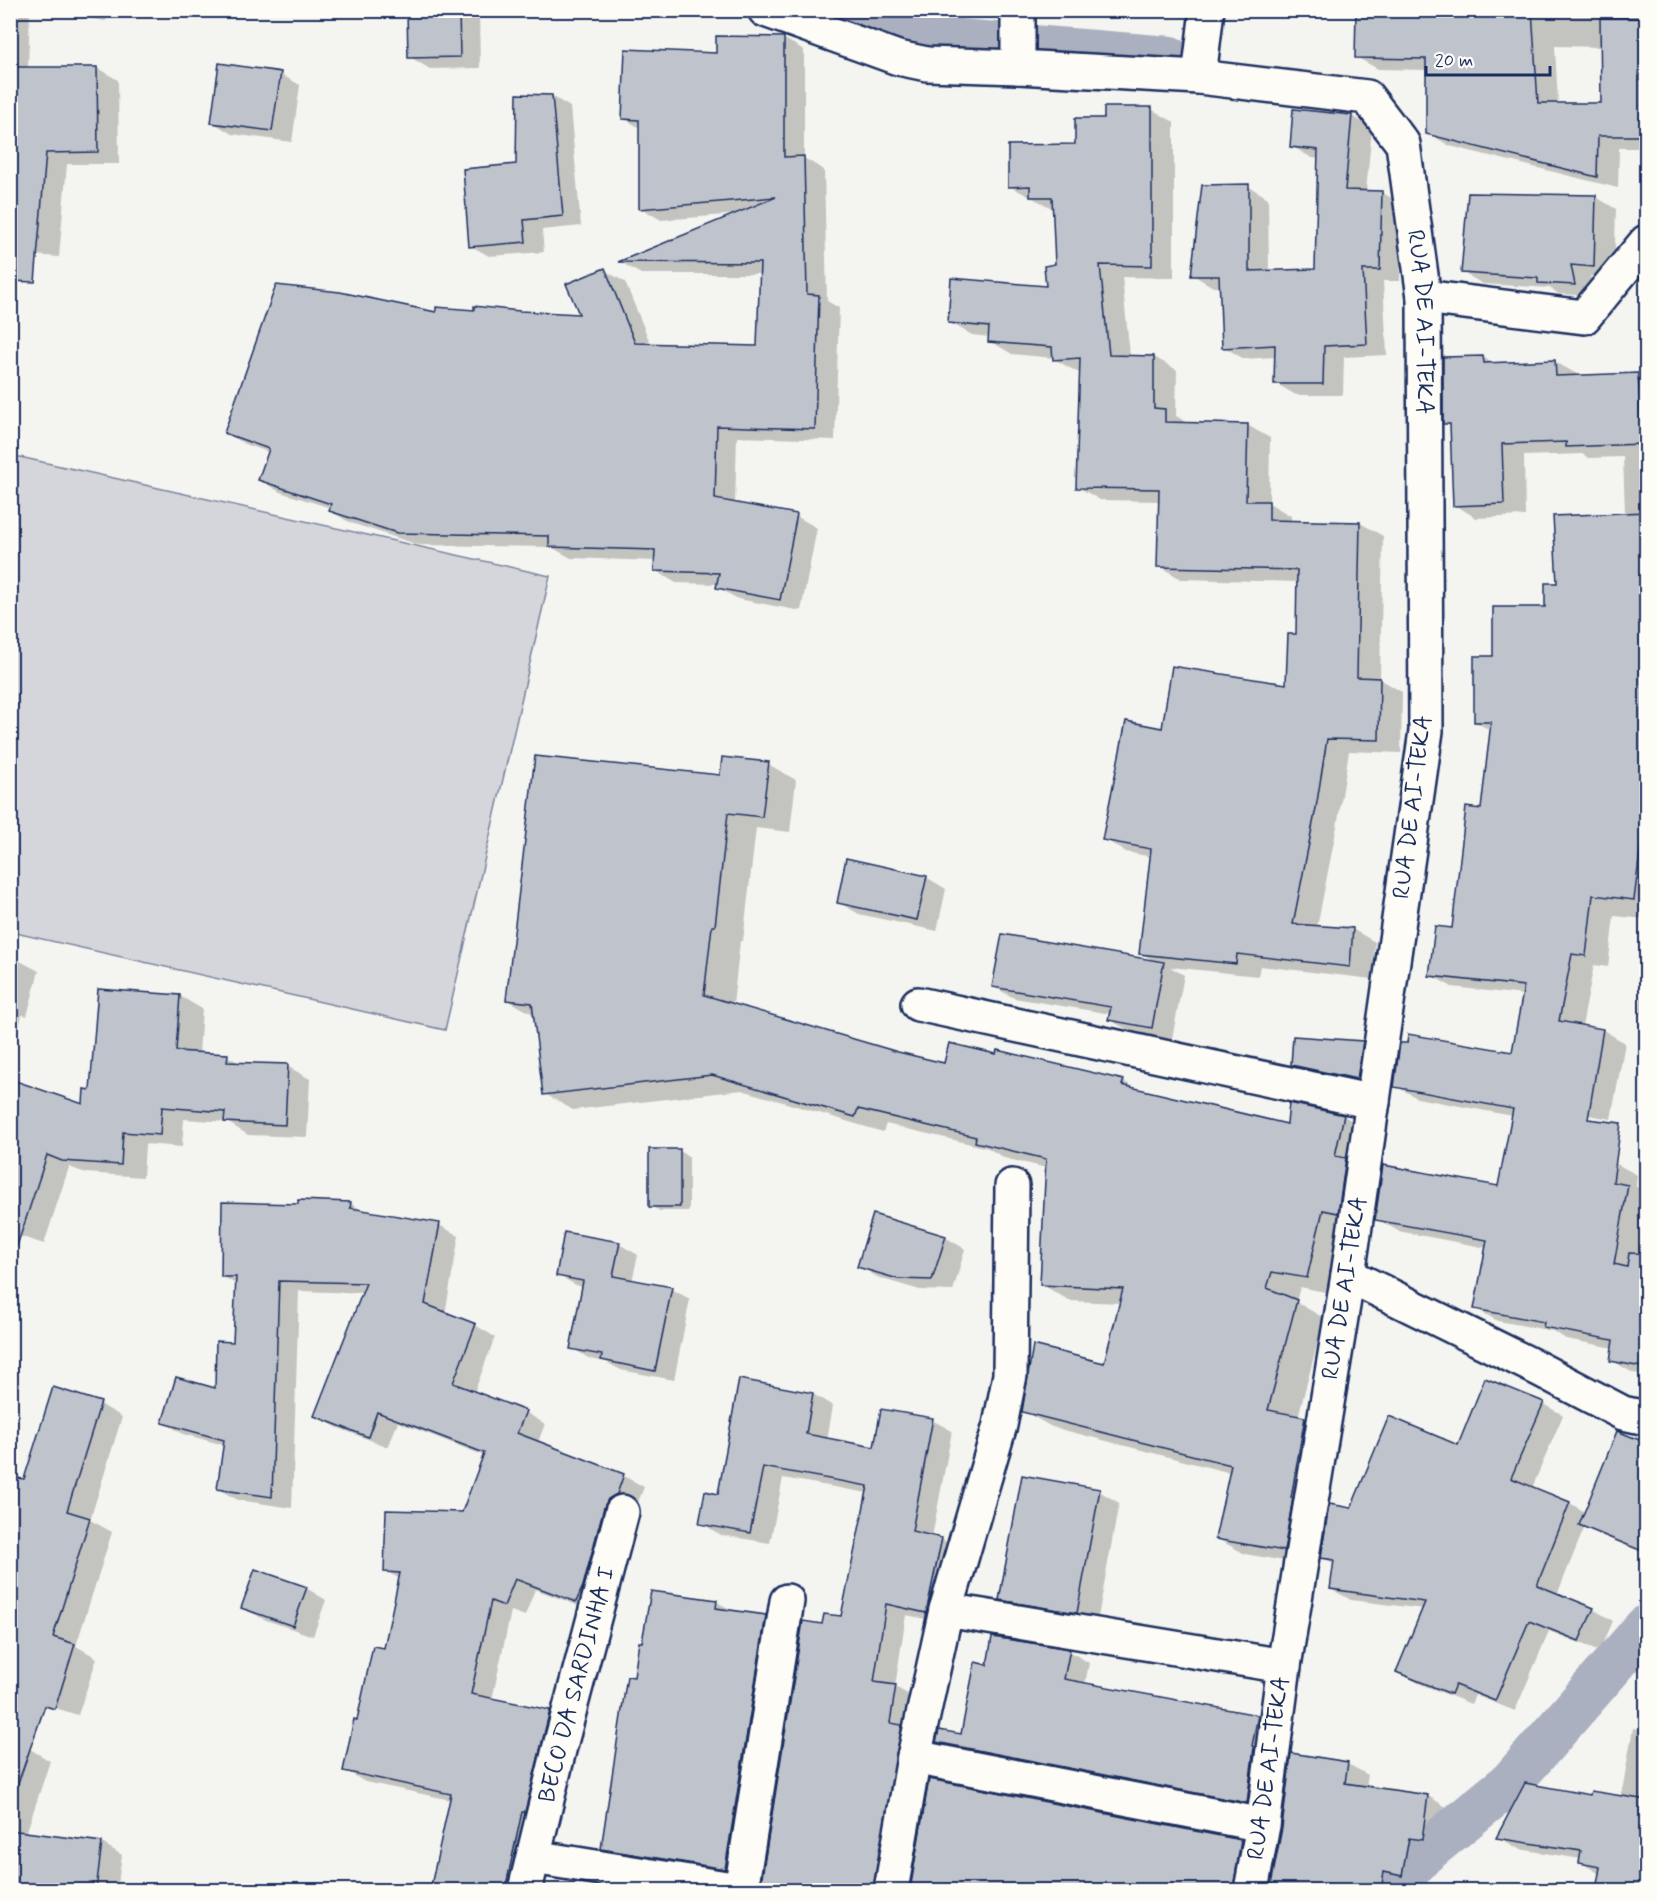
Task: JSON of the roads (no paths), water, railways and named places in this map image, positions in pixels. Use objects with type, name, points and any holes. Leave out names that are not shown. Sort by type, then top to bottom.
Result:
[{"type":"street","name":"RUA DE AI-TEKA","points":[[765,10],[898,58],[927,64],[1199,77],[1367,97],[1403,144],[1424,297],[1426,731],[1348,1275],[1284,1666],[1263,1825],[1251,1890]]},
{"type":"street","points":[[1018,10],[1018,67]]},
{"type":"street","points":[[1199,77],[1207,10]]},
{"type":"street","points":[[1424,297],[1584,317],[1647,242]]},
{"type":"street","points":[[918,1004],[1373,1102]]},
{"type":"street","points":[[891,1890],[914,1757],[946,1610],[1000,1425],[1010,1375],[1012,1186]]},
{"type":"street","points":[[1348,1275],[1623,1413],[1647,1418]]},
{"type":"street","name":"BECO DA SARDINHA I","points":[[525,1890],[622,1512]]},
{"type":"street","points":[[533,1857],[740,1890],[787,1601]]},
{"type":"street","points":[[946,1610],[1284,1666]]},
{"type":"street","points":[[914,1757],[1263,1825]]},
{"type":"waterway","points":[[837,10],[923,38],[1170,58]]},
{"type":"waterway","points":[[1391,1890],[1423,1854],[1511,1782],[1646,1627]]}]
